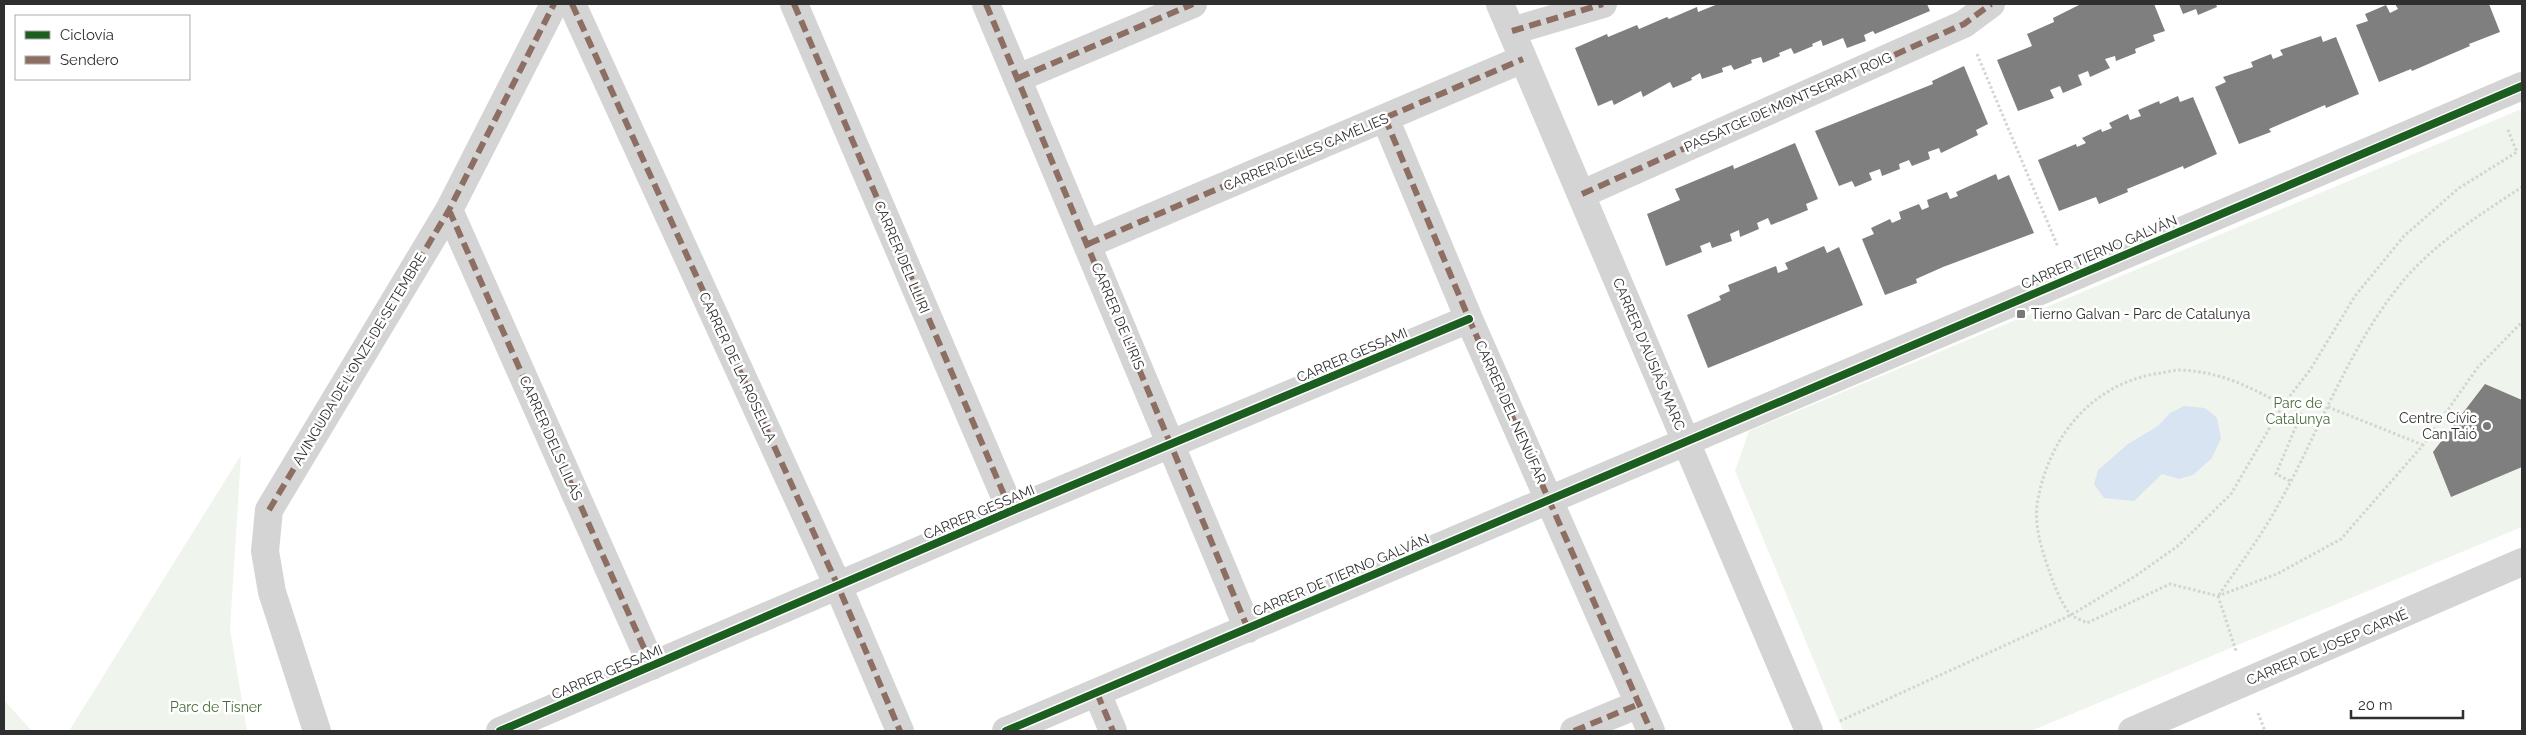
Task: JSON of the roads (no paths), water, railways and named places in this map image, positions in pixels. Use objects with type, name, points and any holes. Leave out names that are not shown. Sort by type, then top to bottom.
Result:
[{"type":"street","name":"AVINGUDA DE L'ONZE DE SETEMBRE","points":[[317,731],[272,592],[265,550],[269,510],[449,210],[554,4]]},
{"type":"street","name":"CARRER DE LA ROSELLA","points":[[572,4],[838,586],[900,731]]},
{"type":"street","name":"CARRER DEL LLIRI","points":[[794,4],[1011,511]]},
{"type":"street","name":"CARRER DE L'IRIS","points":[[986,4],[1248,629]]},
{"type":"street","points":[[1018,78],[1193,4]]},
{"type":"street","name":"CARRER D'AUSIÀS MARC","points":[[1500,4],[1809,731]]},
{"type":"street","points":[[1512,31],[1603,4]]},
{"type":"street","name":"PASSATGE DE MONTSERRAT ROIG","points":[[1582,194],[1964,24],[1991,4]]},
{"type":"street","name":"CARRER DE LES CAMÈLIES","points":[[1088,244],[1523,59]]},
{"type":"street","name":"CARRER TIERNO GALVÁN","points":[[1686,441],[2522,86]]},
{"type":"street","name":"CARRER DEL NENÚFAR","points":[[1385,118],[1469,319],[1651,731]]},
{"type":"street","name":"CARRER DELS LILÀS","points":[[449,210],[652,666]]},
{"type":"street","name":"CARRER GESSAMI","points":[[500,731],[1011,511],[1469,319]]},
{"type":"street","name":"CARRER DE TIERNO GALVÁN","points":[[1006,731],[1686,441]]},
{"type":"street","name":"CARRER DE JOSEP CARNÉ","points":[[2132,731],[2522,562]]},
{"type":"street","points":[[1097,693],[1113,731]]},
{"type":"street","points":[[1574,731],[1639,704]]},
{"type":"water","points":[[2184,406],[2205,408],[2217,418],[2221,438],[2212,458],[2193,475],[2179,479],[2162,474],[2134,501],[2104,498],[2094,484],[2098,470],[2128,444],[2158,426],[2170,413]]},
{"type":"place","name":"Tierno Galvan - Parc de Catalunya","points":[[2021,314]]},
{"type":"place","name":"Centre Cívic Can Taió","points":[[2487,426]]},
{"type":"park label","name":"Parc de Catalunya","points":[[2298,412]]},
{"type":"park label","name":"Parc de Tísner","points":[[216,707]]}]
